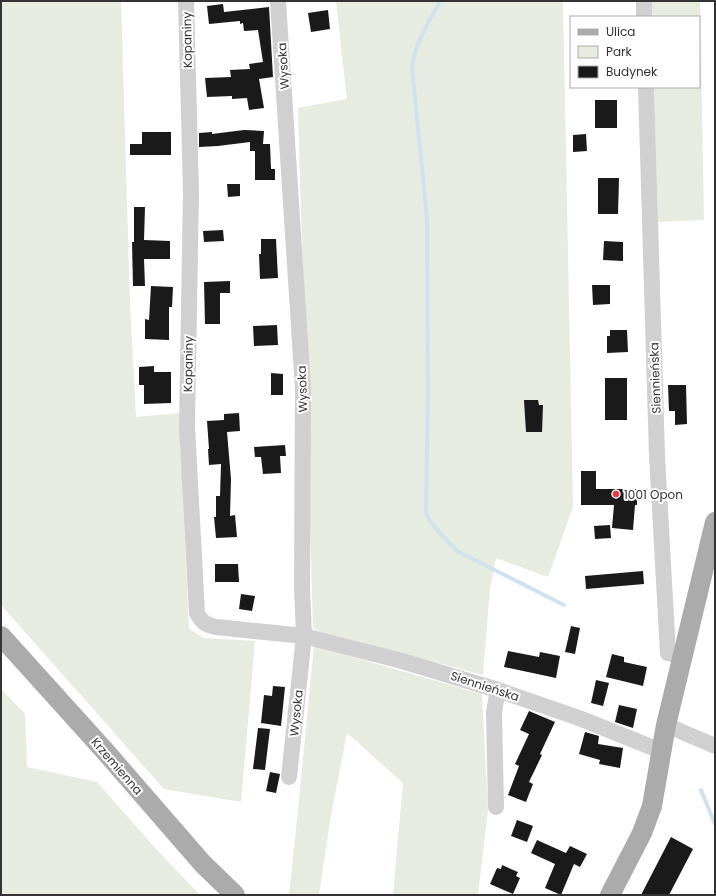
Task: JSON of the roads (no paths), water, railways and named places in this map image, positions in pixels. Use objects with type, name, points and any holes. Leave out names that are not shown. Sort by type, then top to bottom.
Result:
[{"type":"main road","points":[[610,895],[642,833],[652,806],[666,725],[715,522]]},
{"type":"main road","name":"Krzemienna","points":[[1,636],[104,750],[203,864],[235,895]]},
{"type":"main road","points":[[597,895],[629,834],[661,751]]},
{"type":"street","name":"Kopaniny","points":[[186,1],[192,192],[187,426],[197,614],[201,621],[207,625],[216,627],[304,636]]},
{"type":"street","name":"Wysoka","points":[[278,1],[303,389],[302,587],[304,636],[290,777]]},
{"type":"street","points":[[644,1],[644,16]]},
{"type":"street","name":"Siennieńska","points":[[646,88],[657,456],[668,653],[683,657]]},
{"type":"street","name":"Siennieńska","points":[[304,636],[402,661],[498,690],[579,718],[661,751]]},
{"type":"street","points":[[496,806],[494,712],[498,690]]},
{"type":"street","points":[[666,725],[715,746]]},
{"type":"waterway","points":[[440,1],[419,42],[413,59],[412,68],[427,218],[428,391],[426,512],[428,518],[438,531],[457,551],[564,605]]},
{"type":"waterway","points":[[701,790],[715,824]]},
{"type":"place","name":"1001 Opon","points":[[616,494]]}]
